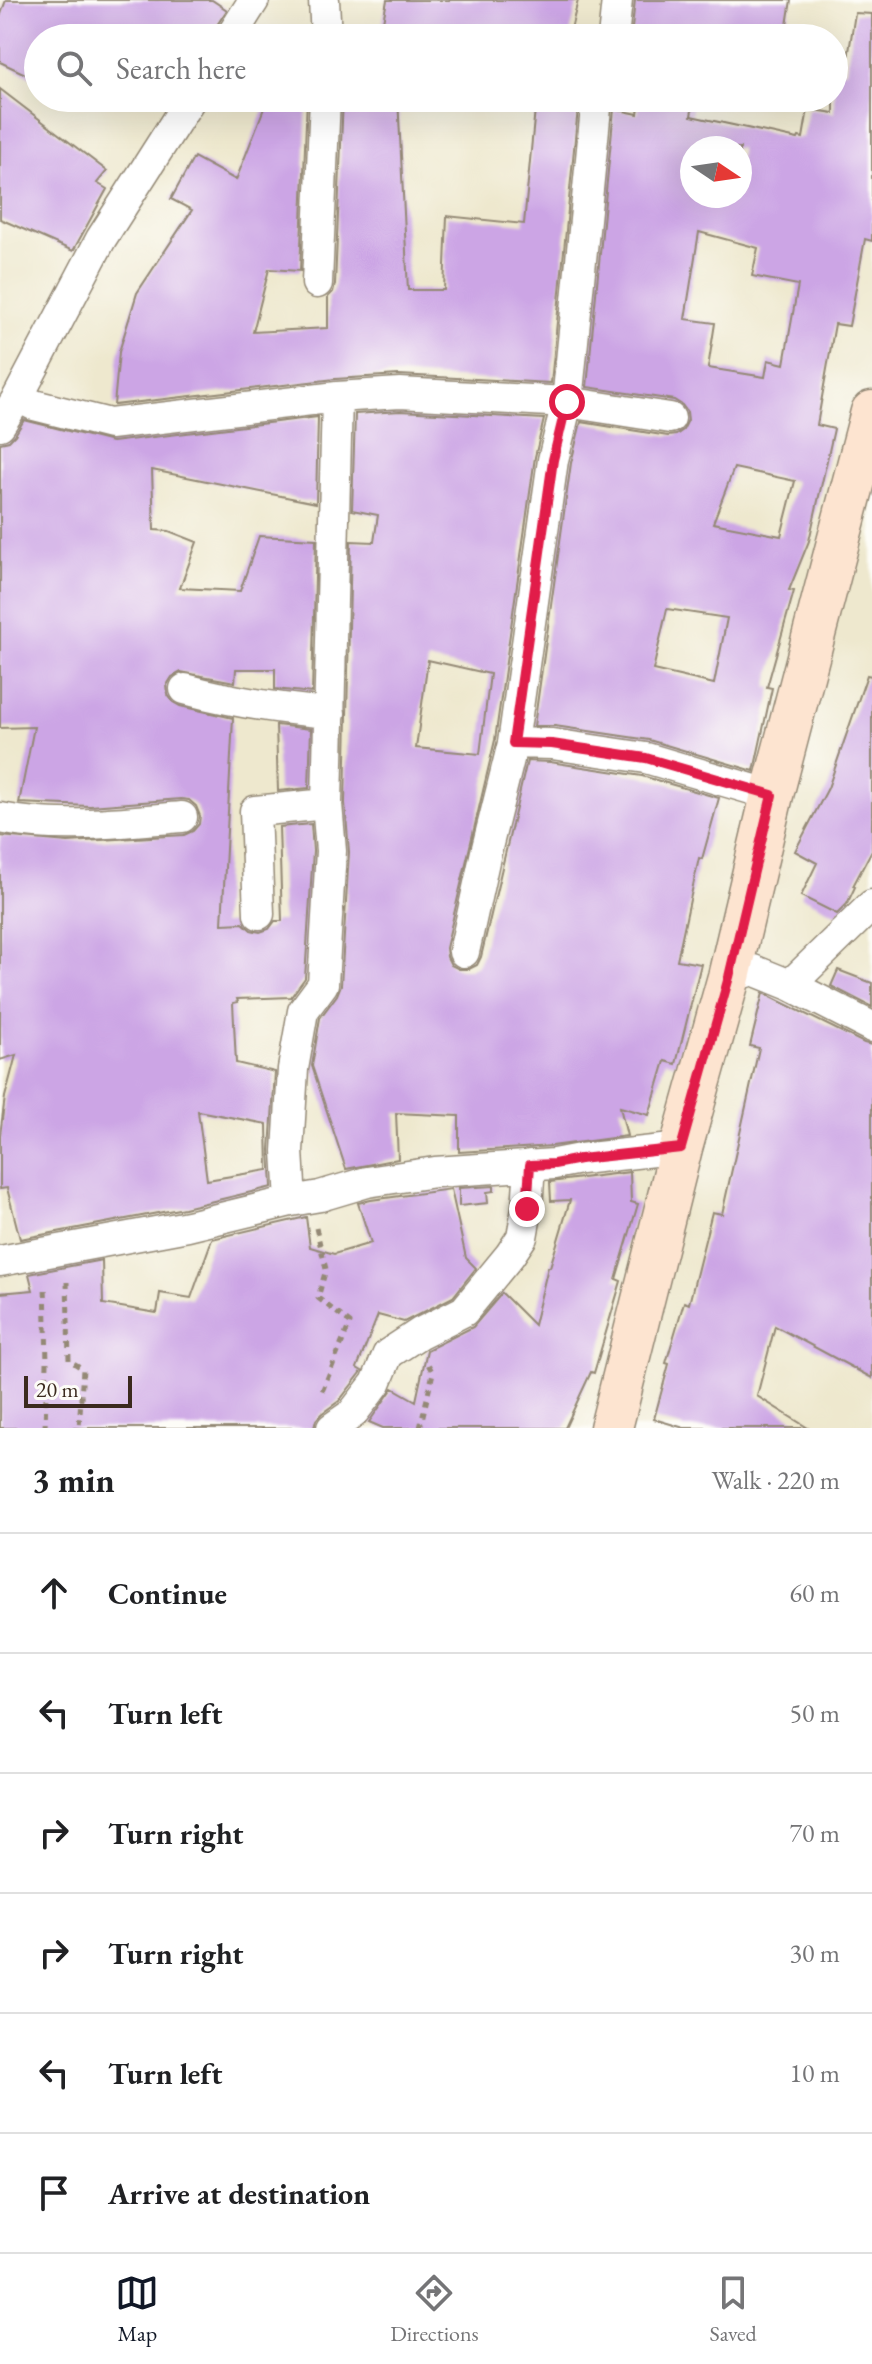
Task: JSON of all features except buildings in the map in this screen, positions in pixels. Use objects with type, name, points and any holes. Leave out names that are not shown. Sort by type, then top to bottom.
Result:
[{"type":"street","points":[[239,24],[254,0]]},
{"type":"street","points":[[324,0],[325,24]]},
{"type":"street","points":[[614,24],[617,0]]},
{"type":"street","points":[[0,425],[18,397],[101,239],[182,112]]},
{"type":"street","points":[[317,283],[324,112]]},
{"type":"street","points":[[464,952],[513,743],[553,460],[567,402],[595,112]]},
{"type":"street","points":[[18,397],[34,405],[110,424],[337,397],[400,393],[567,402],[670,418]]},
{"type":"street","points":[[300,1199],[288,1151],[293,1069],[303,1011],[323,984],[331,851],[327,804],[337,397]]},
{"type":"street","points":[[611,1428],[872,412]]},
{"type":"street","points":[[185,689],[276,709],[330,713]]},
{"type":"street","points":[[513,743],[552,744],[646,758],[772,795]]},
{"type":"street","points":[[259,914],[255,811],[327,804]]},
{"type":"street","points":[[0,818],[30,824],[84,825],[182,817]]},
{"type":"street","points":[[790,985],[872,905]]},
{"type":"street","points":[[729,977],[753,970],[790,985],[872,1027]]},
{"type":"street","points":[[0,1261],[188,1226],[367,1182],[435,1172],[554,1164],[681,1148]]},
{"type":"street","points":[[325,1415],[352,1414],[376,1383],[388,1354],[413,1337],[464,1311],[510,1255],[522,1237],[530,1165]]},
{"type":"path","points":[[300,1199],[326,1269],[318,1298],[350,1323],[325,1415]]},
{"type":"path","points":[[45,1428],[55,1251]]},
{"type":"path","points":[[55,1251],[69,1360],[83,1369],[79,1428]]},
{"type":"path","points":[[413,1337],[433,1373],[420,1428]]},
{"type":"route","points":[[527,1209],[530,1165],[681,1148],[729,977],[772,795],[646,758],[552,744],[513,743],[553,460],[567,402]]}]
